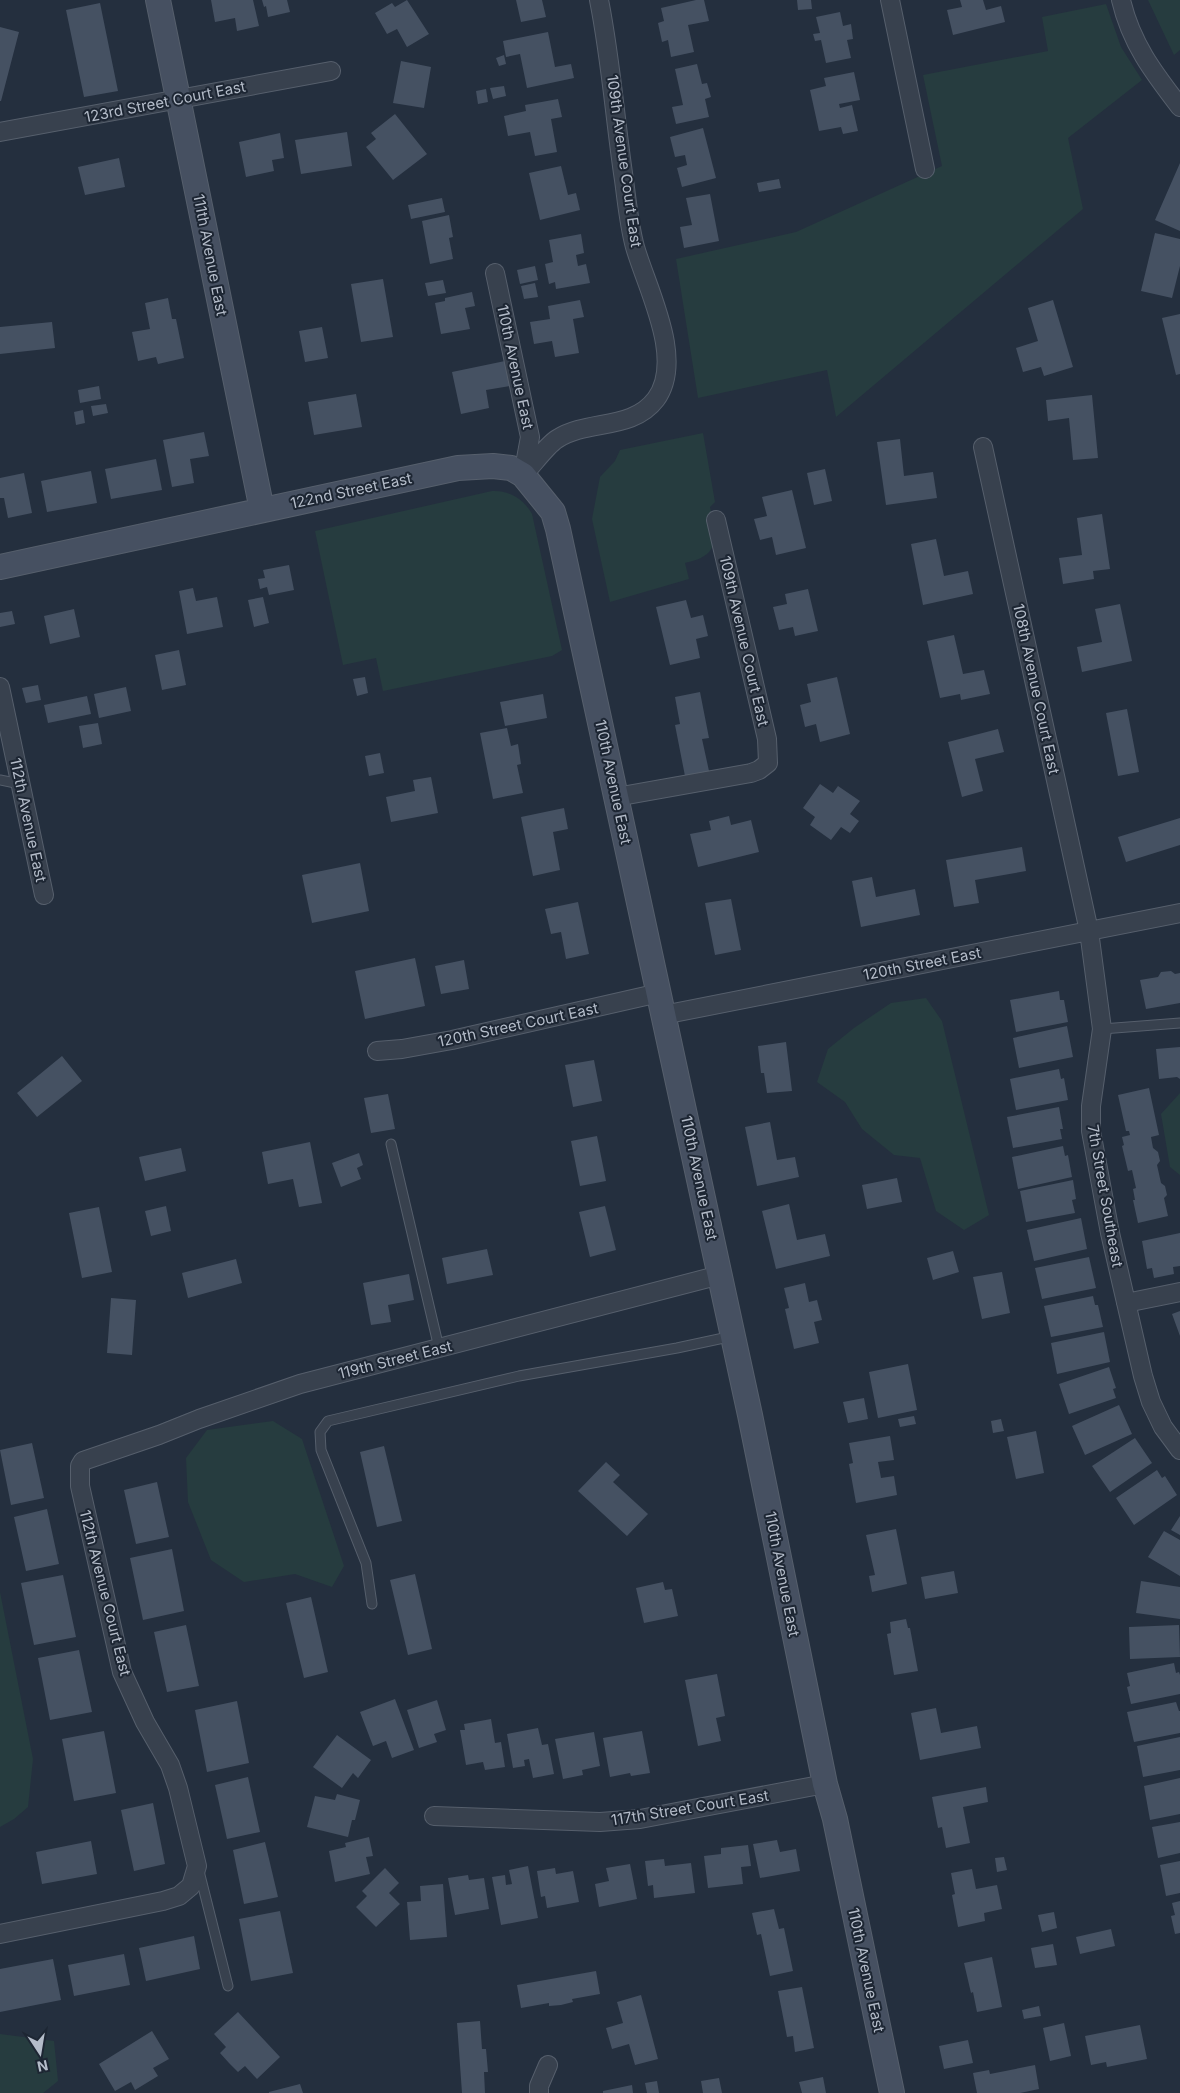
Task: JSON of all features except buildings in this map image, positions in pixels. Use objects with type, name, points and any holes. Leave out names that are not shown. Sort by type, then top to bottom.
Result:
[{"type":"street","name":"111th Avenue East","points":[[158,0],[262,510]]},
{"type":"street","name":"109th Avenue Court East","points":[[523,475],[556,440],[583,428],[626,421],[641,413],[656,398],[665,378],[668,357],[649,286],[635,248],[630,227],[613,86],[599,0]]},
{"type":"street","points":[[890,0],[925,169]]},
{"type":"street","points":[[1120,0],[1126,23],[1134,40],[1151,69],[1180,107]]},
{"type":"street","name":"123rd Street Court East","points":[[0,132],[331,71]]},
{"type":"street","name":"110th Avenue East","points":[[495,273],[530,437],[523,475],[553,512],[558,529],[720,1275],[825,1784],[835,1819],[892,2093]]},
{"type":"street","name":"108th Avenue Court East","points":[[983,447],[1089,931]]},
{"type":"street","name":"122nd Street East","points":[[0,567],[458,468],[493,466],[511,468],[523,475]]},
{"type":"street","name":"109th Avenue Court East","points":[[616,797],[750,773],[759,770],[768,763],[767,739],[716,520]]},
{"type":"street","name":"112th Avenue East","points":[[0,687],[44,894]]},
{"type":"street","name":"120th Street East","points":[[661,1004],[1089,931],[1180,913]]},
{"type":"street","name":"7th Street Southeast","points":[[1089,931],[1102,1029],[1091,1106],[1091,1131],[1110,1233],[1143,1376],[1151,1402],[1162,1427],[1180,1450]]},
{"type":"street","name":"120th Street Court East","points":[[377,1051],[402,1049],[661,1004]]},
{"type":"street","name":"119th Street East","points":[[80,1466],[83,1460],[91,1457],[159,1435],[300,1384],[720,1275]]},
{"type":"street","points":[[1126,1303],[1180,1292]]},
{"type":"street","name":"112th Avenue Court East","points":[[80,1466],[80,1486],[122,1672],[145,1722],[170,1765],[178,1788],[197,1866]]},
{"type":"street","name":"117th Street Court East","points":[[434,1816],[600,1822],[620,1821],[640,1819],[825,1784]]},
{"type":"street","points":[[0,1934],[163,1901],[179,1896],[191,1886],[197,1866]]},
{"type":"street","points":[[540,2093],[539,2086],[548,2065]]},
{"type":"lane","points":[[0,780],[20,784]]},
{"type":"lane","points":[[1102,1029],[1180,1023]]},
{"type":"lane","points":[[392,1144],[439,1348]]},
{"type":"lane","points":[[372,1604],[366,1563],[321,1450],[320,1432],[328,1421],[519,1376],[677,1348],[733,1336]]},
{"type":"lane","points":[[197,1866],[228,1986]]},
{"type":"green space","points":[[1148,0],[1180,0],[1180,50],[1174,55]]},
{"type":"green space","points":[[1106,4],[1121,47],[1142,80],[1068,138],[1083,209],[836,417],[827,370],[698,398],[676,259],[796,232],[942,166],[923,75],[1048,51],[1042,17]]},
{"type":"green space","points":[[703,433],[715,502],[710,507],[714,526],[713,546],[702,557],[685,563],[689,579],[610,602],[592,519],[600,477],[615,461],[620,450]]},
{"type":"green space","points":[[492,491],[504,492],[515,496],[525,504],[532,514],[562,650],[552,656],[383,691],[376,658],[343,665],[315,531]]},
{"type":"green space","points":[[926,998],[942,1021],[989,1215],[964,1230],[936,1211],[920,1158],[894,1155],[862,1129],[845,1102],[817,1082],[828,1049],[854,1028],[891,1003]]},
{"type":"green space","points":[[1180,1093],[1180,1175],[1170,1167],[1161,1114]]},
{"type":"green space","points":[[273,1421],[302,1439],[344,1566],[332,1587],[295,1574],[244,1582],[211,1560],[188,1502],[186,1458],[207,1430]]},
{"type":"green space","points":[[0,1592],[33,1759],[28,1807],[14,1819],[0,1827]]},
{"type":"green space","points":[[0,2034],[54,2041],[58,2081],[43,2093],[0,2093]]}]
